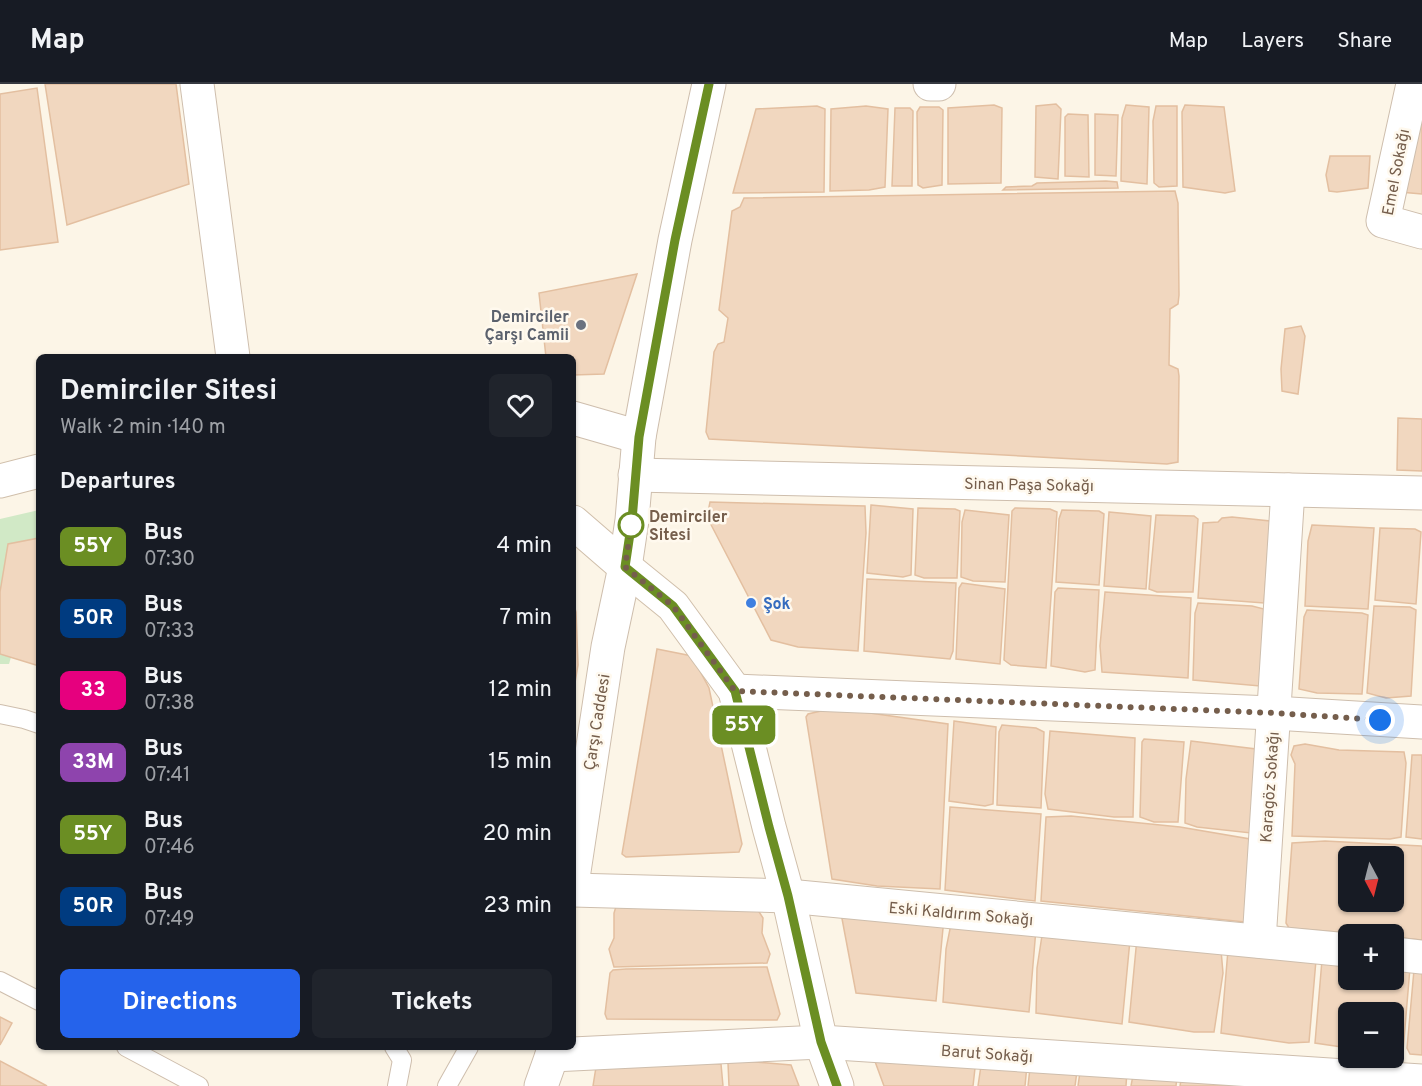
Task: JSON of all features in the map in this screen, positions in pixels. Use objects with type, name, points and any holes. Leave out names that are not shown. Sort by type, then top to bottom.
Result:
[{"type":"street","points":[[197,84],[233,354]]},
{"type":"street","name":"Çarşı Caddesi","points":[[576,858],[608,646],[625,567],[632,520],[639,437],[675,240],[709,84]]},
{"type":"street","points":[[932,84],[939,84]]},
{"type":"street","name":"Emel Sokağı","points":[[1413,84],[1383,222],[1422,232]]},
{"type":"street","points":[[576,419],[639,437]]},
{"type":"street","points":[[0,481],[36,472]]},
{"type":"street","name":"Sinan Paşa Sokağı","points":[[635,475],[1422,493]]},
{"type":"street","name":"Karagöz Sokağı","points":[[1259,941],[1288,490]]},
{"type":"street","points":[[576,525],[673,606],[735,691],[788,896],[821,1042],[837,1086]]},
{"type":"street","points":[[735,691],[1274,713],[1422,722]]},
{"type":"street","name":"Eski Kaldırım Sokağı","points":[[576,890],[788,896],[1338,949]]},
{"type":"street","points":[[1404,955],[1422,957]]},
{"type":"street","name":"Barut Sokağı","points":[[552,1051],[821,1042],[1422,1082]]},
{"type":"street","points":[[541,1086],[552,1051]]},
{"type":"lane","points":[[0,714],[36,723]]},
{"type":"lane","points":[[0,981],[36,999]]},
{"type":"lane","points":[[132,1050],[199,1086]]},
{"type":"lane","points":[[396,1050],[402,1060],[397,1086]]},
{"type":"lane","points":[[447,1086],[466,1050]]},
{"type":"green space","points":[[36,511],[36,573],[9,664],[0,664],[0,519]]},
{"type":"building","points":[[45,84],[176,84],[189,184],[67,225]]},
{"type":"building","points":[[37,88],[58,242],[0,250],[0,94]]},
{"type":"building","points":[[1056,104],[1061,109],[1058,179],[1035,177],[1036,106]]},
{"type":"building","points":[[994,105],[1002,108],[1001,183],[948,184],[948,108]]},
{"type":"building","points":[[1126,105],[1149,107],[1147,184],[1121,181],[1122,118]]},
{"type":"building","points":[[1185,105],[1224,107],[1235,191],[1225,193],[1183,187],[1182,112]]},
{"type":"building","points":[[817,106],[825,109],[824,192],[733,193],[756,109]]},
{"type":"building","points":[[866,106],[888,109],[885,187],[869,190],[830,191],[831,109]]},
{"type":"building","points":[[1156,106],[1177,106],[1177,186],[1159,187],[1154,183],[1153,121]]},
{"type":"building","points":[[920,107],[939,107],[943,110],[942,185],[923,188],[918,185],[917,112]]},
{"type":"building","points":[[895,108],[910,108],[913,111],[912,186],[892,186]]},
{"type":"building","points":[[1422,113],[1422,194],[1400,192]]},
{"type":"building","points":[[1068,114],[1088,115],[1089,177],[1065,176],[1065,117]]},
{"type":"building","points":[[1095,114],[1118,115],[1116,176],[1095,175]]},
{"type":"building","points":[[1330,156],[1370,156],[1368,188],[1329,191],[1326,175]]},
{"type":"building","points":[[1117,182],[1118,188],[1003,190],[1006,187],[1032,186],[1037,183]]},
{"type":"building","points":[[1175,191],[1178,203],[1179,295],[1178,304],[1170,309],[1169,365],[1178,369],[1179,376],[1178,462],[1167,464],[709,439],[706,432],[714,352],[718,344],[724,342],[728,318],[719,310],[732,211],[740,207],[744,198]]},
{"type":"building","name":"Demirciler Çarşı Camii","points":[[637,274],[604,374],[576,375],[576,354],[546,354],[539,293]]},
{"type":"building","points":[[1301,326],[1305,336],[1298,394],[1282,391],[1281,369],[1285,329]]},
{"type":"building","points":[[1398,418],[1422,419],[1422,471],[1397,470]]},
{"type":"building","points":[[710,502],[865,506],[866,533],[858,651],[798,647],[771,640],[707,517]]},
{"type":"building","points":[[871,505],[913,509],[911,575],[903,577],[867,573]]},
{"type":"building","points":[[918,508],[960,511],[957,578],[924,578],[915,575]]},
{"type":"building","points":[[1015,508],[1050,509],[1057,512],[1046,668],[1011,665],[1004,660],[1012,511]]},
{"type":"building","points":[[965,510],[1009,515],[1005,582],[973,581],[961,577],[962,522]]},
{"type":"building","points":[[1062,510],[1099,511],[1104,514],[1099,585],[1056,582],[1059,519]]},
{"type":"building","points":[[1109,512],[1151,516],[1146,589],[1104,586]]},
{"type":"building","points":[[1156,515],[1194,516],[1198,519],[1193,592],[1157,592],[1149,589]]},
{"type":"building","points":[[1222,518],[1270,521],[1264,603],[1198,598],[1203,523],[1218,522]]},
{"type":"building","points":[[1312,525],[1374,528],[1368,609],[1305,606],[1308,541]]},
{"type":"building","points":[[1380,528],[1415,529],[1421,532],[1416,604],[1375,600]]},
{"type":"building","points":[[36,539],[36,665],[0,654],[0,592],[8,544]]},
{"type":"building","points":[[867,579],[956,583],[953,651],[950,659],[864,651]]},
{"type":"building","points":[[962,583],[1005,589],[1000,664],[956,659],[959,588]]},
{"type":"building","points":[[1058,588],[1099,590],[1095,670],[1085,672],[1051,666],[1055,592]]},
{"type":"building","points":[[1105,592],[1191,598],[1188,678],[1102,672],[1100,646]]},
{"type":"building","points":[[1198,603],[1252,606],[1264,609],[1260,686],[1193,680],[1195,613]]},
{"type":"building","points":[[1374,606],[1410,607],[1416,610],[1411,696],[1386,698],[1367,693]]},
{"type":"building","points":[[1307,610],[1368,615],[1362,694],[1317,693],[1299,689],[1304,617]]},
{"type":"building","points":[[576,612],[578,665],[576,677]]},
{"type":"building","points":[[657,649],[692,656],[709,688],[742,844],[739,852],[626,857],[622,854]]},
{"type":"building","points":[[834,708],[948,724],[940,889],[877,886],[832,879],[806,717],[808,714]]},
{"type":"building","points":[[954,721],[996,727],[993,804],[985,806],[949,801]]},
{"type":"building","points":[[1002,725],[1036,728],[1044,732],[1041,808],[997,805],[999,732]]},
{"type":"building","points":[[1050,731],[1135,738],[1133,817],[1048,809],[1045,794]]},
{"type":"building","points":[[1144,739],[1184,742],[1178,822],[1154,822],[1140,817],[1142,742]]},
{"type":"building","points":[[1191,741],[1256,749],[1251,833],[1197,827],[1185,823],[1186,779]]},
{"type":"building","points":[[1305,744],[1339,750],[1404,752],[1406,763],[1401,837],[1390,839],[1292,836],[1295,764],[1291,755],[1294,746]]},
{"type":"building","points":[[1412,755],[1422,755],[1422,839],[1406,837]]},
{"type":"building","points":[[950,807],[1041,814],[1035,901],[945,890]]},
{"type":"building","points":[[1071,816],[1180,827],[1250,839],[1245,922],[1041,901],[1046,817]]},
{"type":"building","points":[[1325,841],[1422,846],[1422,940],[1404,938],[1404,924],[1338,924],[1338,932],[1289,928],[1286,923],[1292,843]]},
{"type":"building","points":[[618,900],[756,907],[763,918],[762,933],[770,954],[767,963],[614,967],[609,949],[614,938],[614,913]]},
{"type":"building","points":[[840,908],[944,918],[936,1001],[856,993]]},
{"type":"building","points":[[952,919],[1036,929],[1029,1012],[943,1002],[946,949]]},
{"type":"building","points":[[1043,929],[1130,940],[1122,1024],[1036,1013],[1037,968]]},
{"type":"building","points":[[1137,938],[1221,950],[1223,973],[1214,1032],[1194,1032],[1129,1022]]},
{"type":"building","points":[[1228,950],[1316,960],[1309,1042],[1289,1043],[1221,1033]]},
{"type":"building","points":[[1322,960],[1338,960],[1338,990],[1404,990],[1404,967],[1410,968],[1404,1039],[1404,1002],[1338,1002],[1338,1046],[1315,1043]]},
{"type":"building","points":[[767,967],[780,1014],[777,1020],[607,1019],[605,1014],[610,973],[613,970]]},
{"type":"building","points":[[1414,970],[1422,970],[1422,1055],[1410,1054],[1407,1048]]},
{"type":"building","points":[[0,1017],[12,1023],[0,1045]]},
{"type":"building","points":[[873,1056],[976,1059],[973,1086],[884,1086]]},
{"type":"building","points":[[629,1059],[721,1064],[723,1086],[593,1086],[597,1061]]},
{"type":"building","points":[[982,1059],[1027,1065],[1025,1086],[978,1086]]},
{"type":"building","points":[[0,1061],[47,1086],[0,1086]]},
{"type":"building","points":[[744,1061],[791,1065],[799,1086],[729,1086],[728,1063]]},
{"type":"building","points":[[1030,1068],[1077,1071],[1075,1086],[1028,1086]]},
{"type":"building","points":[[1127,1070],[1126,1086],[1078,1086],[1080,1072]]},
{"type":"building","points":[[1134,1070],[1177,1076],[1176,1086],[1131,1086]]},
{"type":"building","points":[[1181,1080],[1267,1086],[1180,1086]]},
{"type":"bus line","name":"55Y","points":[[709,84],[675,240],[639,437],[632,520],[625,567],[673,606],[735,691],[788,896],[821,1042],[837,1086]]},
{"type":"place","name":"Demirciler Çarşı Camii","points":[[581,325]]},
{"type":"place","name":"Demirciler Sitesi","points":[[631,525]]},
{"type":"place","name":"Şok","points":[[751,603]]},
{"type":"route","points":[[631,525],[632,520],[625,567],[673,606],[735,691],[1274,713],[1380,720]]}]
